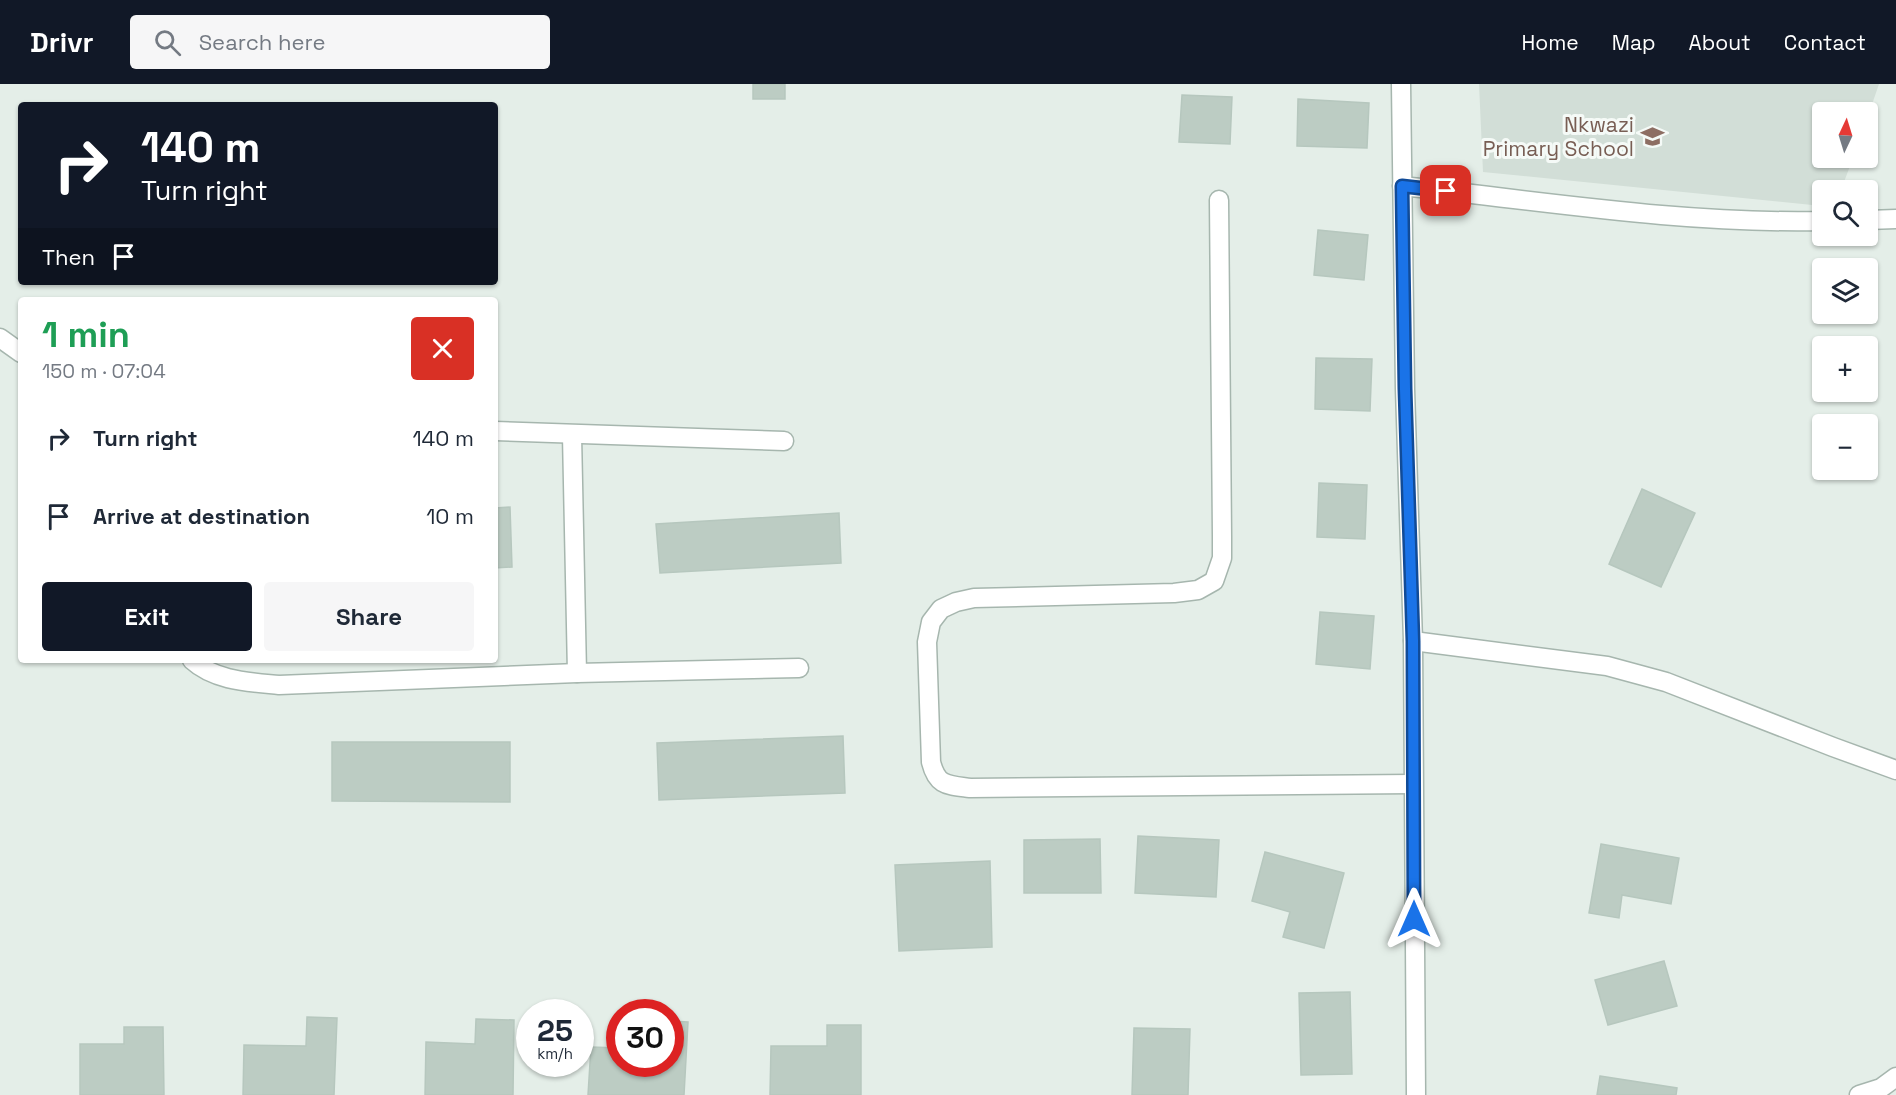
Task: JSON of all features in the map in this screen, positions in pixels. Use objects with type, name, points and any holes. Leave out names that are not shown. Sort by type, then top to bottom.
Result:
[{"type":"street","points":[[1401,84],[1405,389],[1413,641],[1416,1095]]},
{"type":"street","points":[[1402,186],[1632,212],[1771,222],[1812,221]]},
{"type":"street","points":[[1219,200],[1222,558],[1214,581],[1198,590],[1174,593],[974,598],[956,602],[941,609],[931,622],[927,642],[931,762],[934,775],[942,783],[970,789],[1413,784]]},
{"type":"street","points":[[1878,220],[1896,219]]},
{"type":"street","points":[[0,338],[18,351]]},
{"type":"street","points":[[498,431],[784,441]]},
{"type":"street","points":[[572,435],[577,673]]},
{"type":"street","points":[[1413,641],[1607,666],[1666,682],[1896,770]]},
{"type":"street","points":[[196,663],[234,681],[279,685],[577,673],[799,668]]},
{"type":"street","points":[[1859,1095],[1881,1088],[1896,1077]]},
{"type":"shaded area","name":"Nkwazi Primary School","points":[[1479,84],[1879,84],[1873,102],[1812,102],[1812,168],[1849,168],[1845,180],[1812,180],[1812,205],[1483,172]]},
{"type":"building","points":[[753,84],[785,84],[785,99],[753,99]]},
{"type":"building","points":[[1182,95],[1232,97],[1230,144],[1179,142]]},
{"type":"building","points":[[1298,99],[1369,103],[1367,148],[1297,146]]},
{"type":"building","points":[[1318,230],[1368,235],[1364,280],[1314,275]]},
{"type":"building","points":[[1316,358],[1372,359],[1370,411],[1315,409]]},
{"type":"building","points":[[1319,483],[1367,485],[1365,539],[1317,537]]},
{"type":"building","points":[[1642,489],[1695,513],[1661,587],[1609,564]]},
{"type":"building","points":[[510,507],[512,567],[498,568],[498,508]]},
{"type":"building","points":[[839,513],[841,563],[660,573],[656,524]]},
{"type":"building","points":[[1320,612],[1374,616],[1370,669],[1316,664]]},
{"type":"building","points":[[843,736],[845,793],[659,800],[657,743]]},
{"type":"building","points":[[332,742],[510,742],[510,802],[332,801]]},
{"type":"building","points":[[1138,836],[1219,840],[1216,897],[1135,893]]},
{"type":"building","points":[[1100,839],[1101,893],[1024,893],[1024,840]]},
{"type":"building","points":[[1601,844],[1679,858],[1671,904],[1622,895],[1619,918],[1589,913]]},
{"type":"building","points":[[1265,852],[1344,873],[1324,948],[1283,937],[1290,912],[1252,901]]},
{"type":"building","points":[[990,861],[992,947],[899,951],[895,865]]},
{"type":"building","points":[[1664,961],[1677,1006],[1608,1025],[1595,980]]},
{"type":"building","points":[[1350,992],[1352,1074],[1301,1075],[1299,993]]},
{"type":"building","points":[[307,1017],[337,1018],[334,1095],[243,1095],[244,1045],[306,1046]]},
{"type":"building","points":[[476,1019],[514,1020],[513,1095],[425,1095],[426,1042],[475,1044]]},
{"type":"building","points":[[684,1022],[688,1022],[684,1095],[588,1095],[589,1077],[594,1077],[594,1047],[606,1048],[606,1077],[684,1077]]},
{"type":"building","points":[[827,1025],[861,1025],[861,1095],[770,1095],[771,1046],[827,1046]]},
{"type":"building","points":[[124,1027],[163,1027],[164,1095],[80,1095],[80,1044],[124,1044]]},
{"type":"building","points":[[1134,1028],[1190,1029],[1188,1095],[1132,1095]]},
{"type":"building","points":[[1600,1076],[1677,1088],[1676,1095],[1597,1095]]},
{"type":"place","name":"Nkwazi Primary School","points":[[1652,137]]},
{"type":"route","points":[[1414,919],[1413,641],[1405,389],[1402,186],[1446,191]]}]
